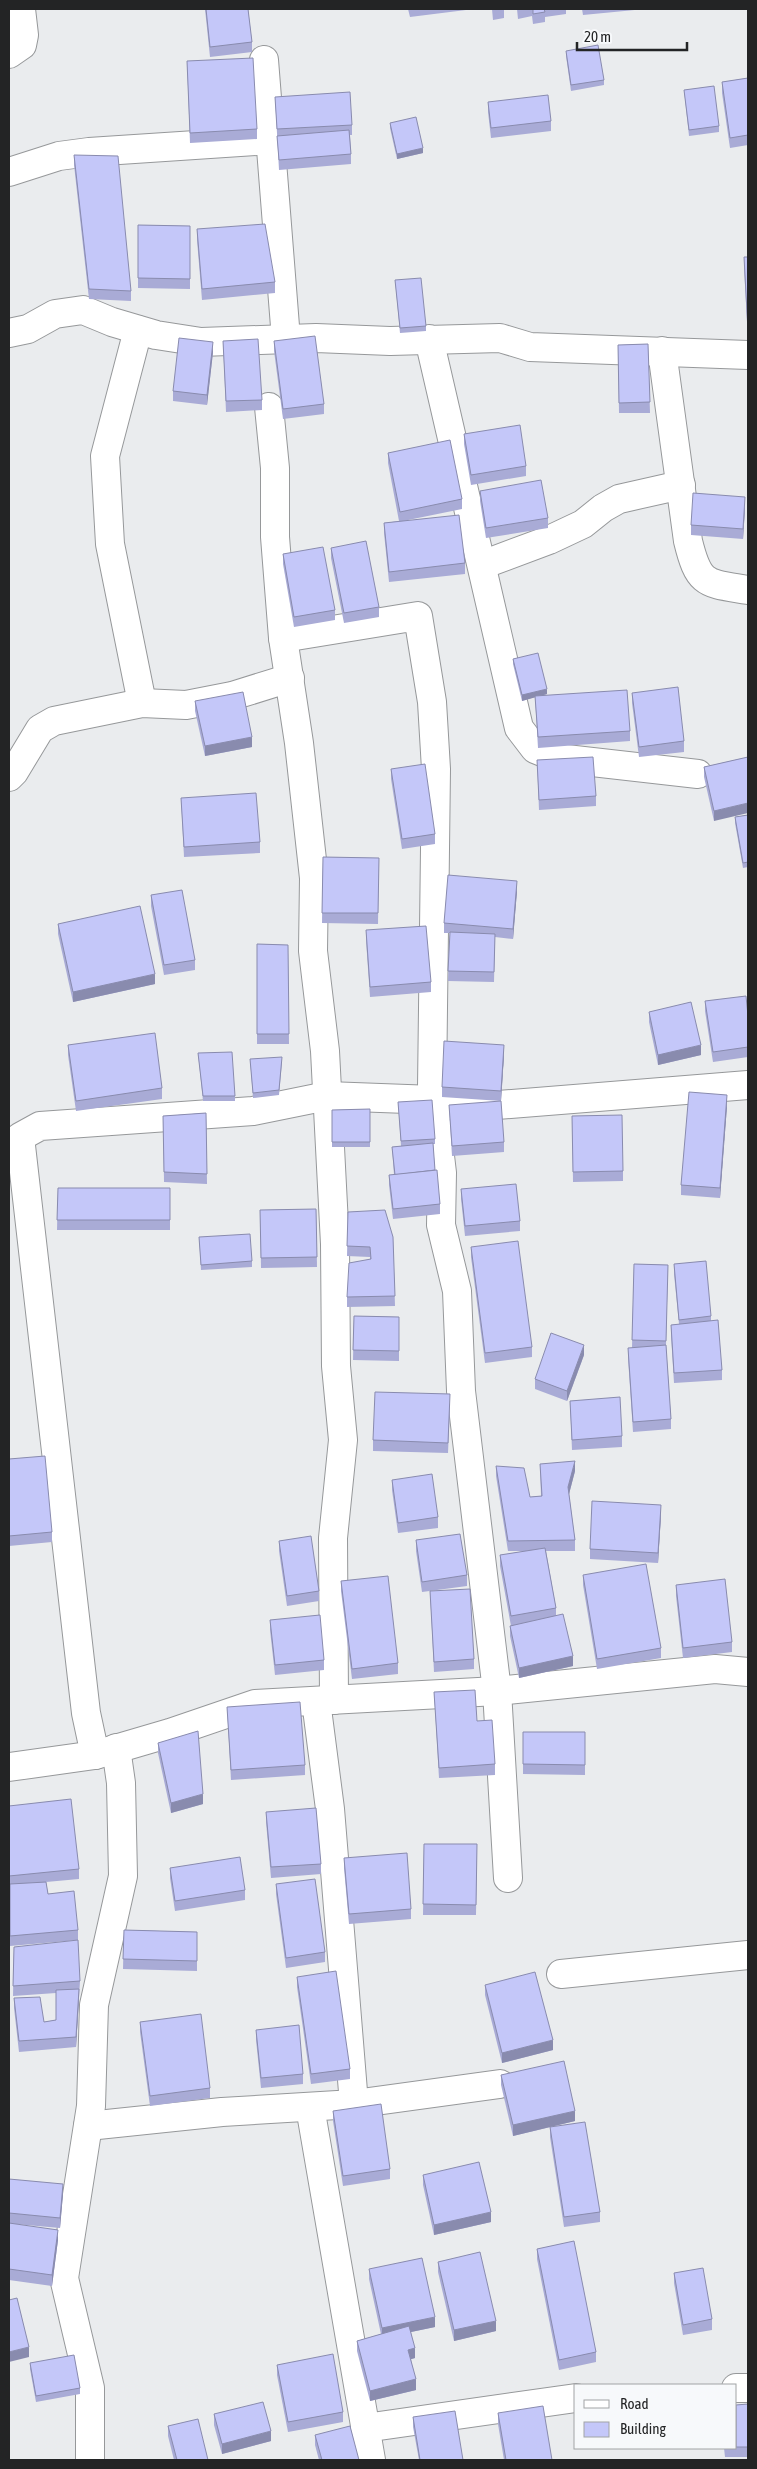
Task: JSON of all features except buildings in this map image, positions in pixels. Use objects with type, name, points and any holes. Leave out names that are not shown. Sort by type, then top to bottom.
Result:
[{"type":"street","points":[[9,54],[22,45],[24,35],[21,9]]},
{"type":"street","points":[[264,60],[286,339]]},
{"type":"street","points":[[9,172],[59,156],[89,152],[271,140]]},
{"type":"street","points":[[9,333],[28,328],[55,314],[83,310],[138,330],[201,342],[286,339],[430,340],[500,338],[530,347],[597,351],[662,351],[748,355]]},
{"type":"street","points":[[138,330],[106,456],[110,544],[142,703]]},
{"type":"street","points":[[430,340],[519,728],[535,750],[557,758],[698,774]]},
{"type":"street","points":[[662,351],[688,540],[693,563],[699,574],[710,583],[748,590]]},
{"type":"street","points":[[269,407],[275,468],[274,536],[283,638],[290,678],[314,878],[312,951],[325,1051],[335,1244],[336,1366],[343,1440],[333,1538],[325,1701],[330,1809],[354,2104]]},
{"type":"street","points":[[482,565],[548,540],[583,524],[603,508],[619,499],[681,485]]},
{"type":"street","points":[[283,638],[418,616],[432,702],[436,769],[434,1100],[442,1173],[442,1224],[457,1291],[461,1391],[496,1691],[508,1878]]},
{"type":"street","points":[[9,777],[40,729],[54,721],[142,703],[186,705],[232,696],[290,678]]},
{"type":"street","points":[[90,2460],[90,2388],[64,2278],[88,2126],[94,2005],[123,1876],[121,1784],[86,1712],[20,1137],[40,1126],[253,1111],[327,1096],[434,1100],[446,1105],[473,1107],[748,1085]]},
{"type":"street","points":[[9,1767],[106,1751],[170,1733],[255,1704],[496,1691],[715,1669],[748,1672]]},
{"type":"street","points":[[561,1974],[748,1955]]},
{"type":"street","points":[[88,2126],[222,2112],[354,2104],[500,2084]]},
{"type":"street","points":[[310,2107],[371,2460]]},
{"type":"street","points":[[365,2428],[574,2398]]}]
